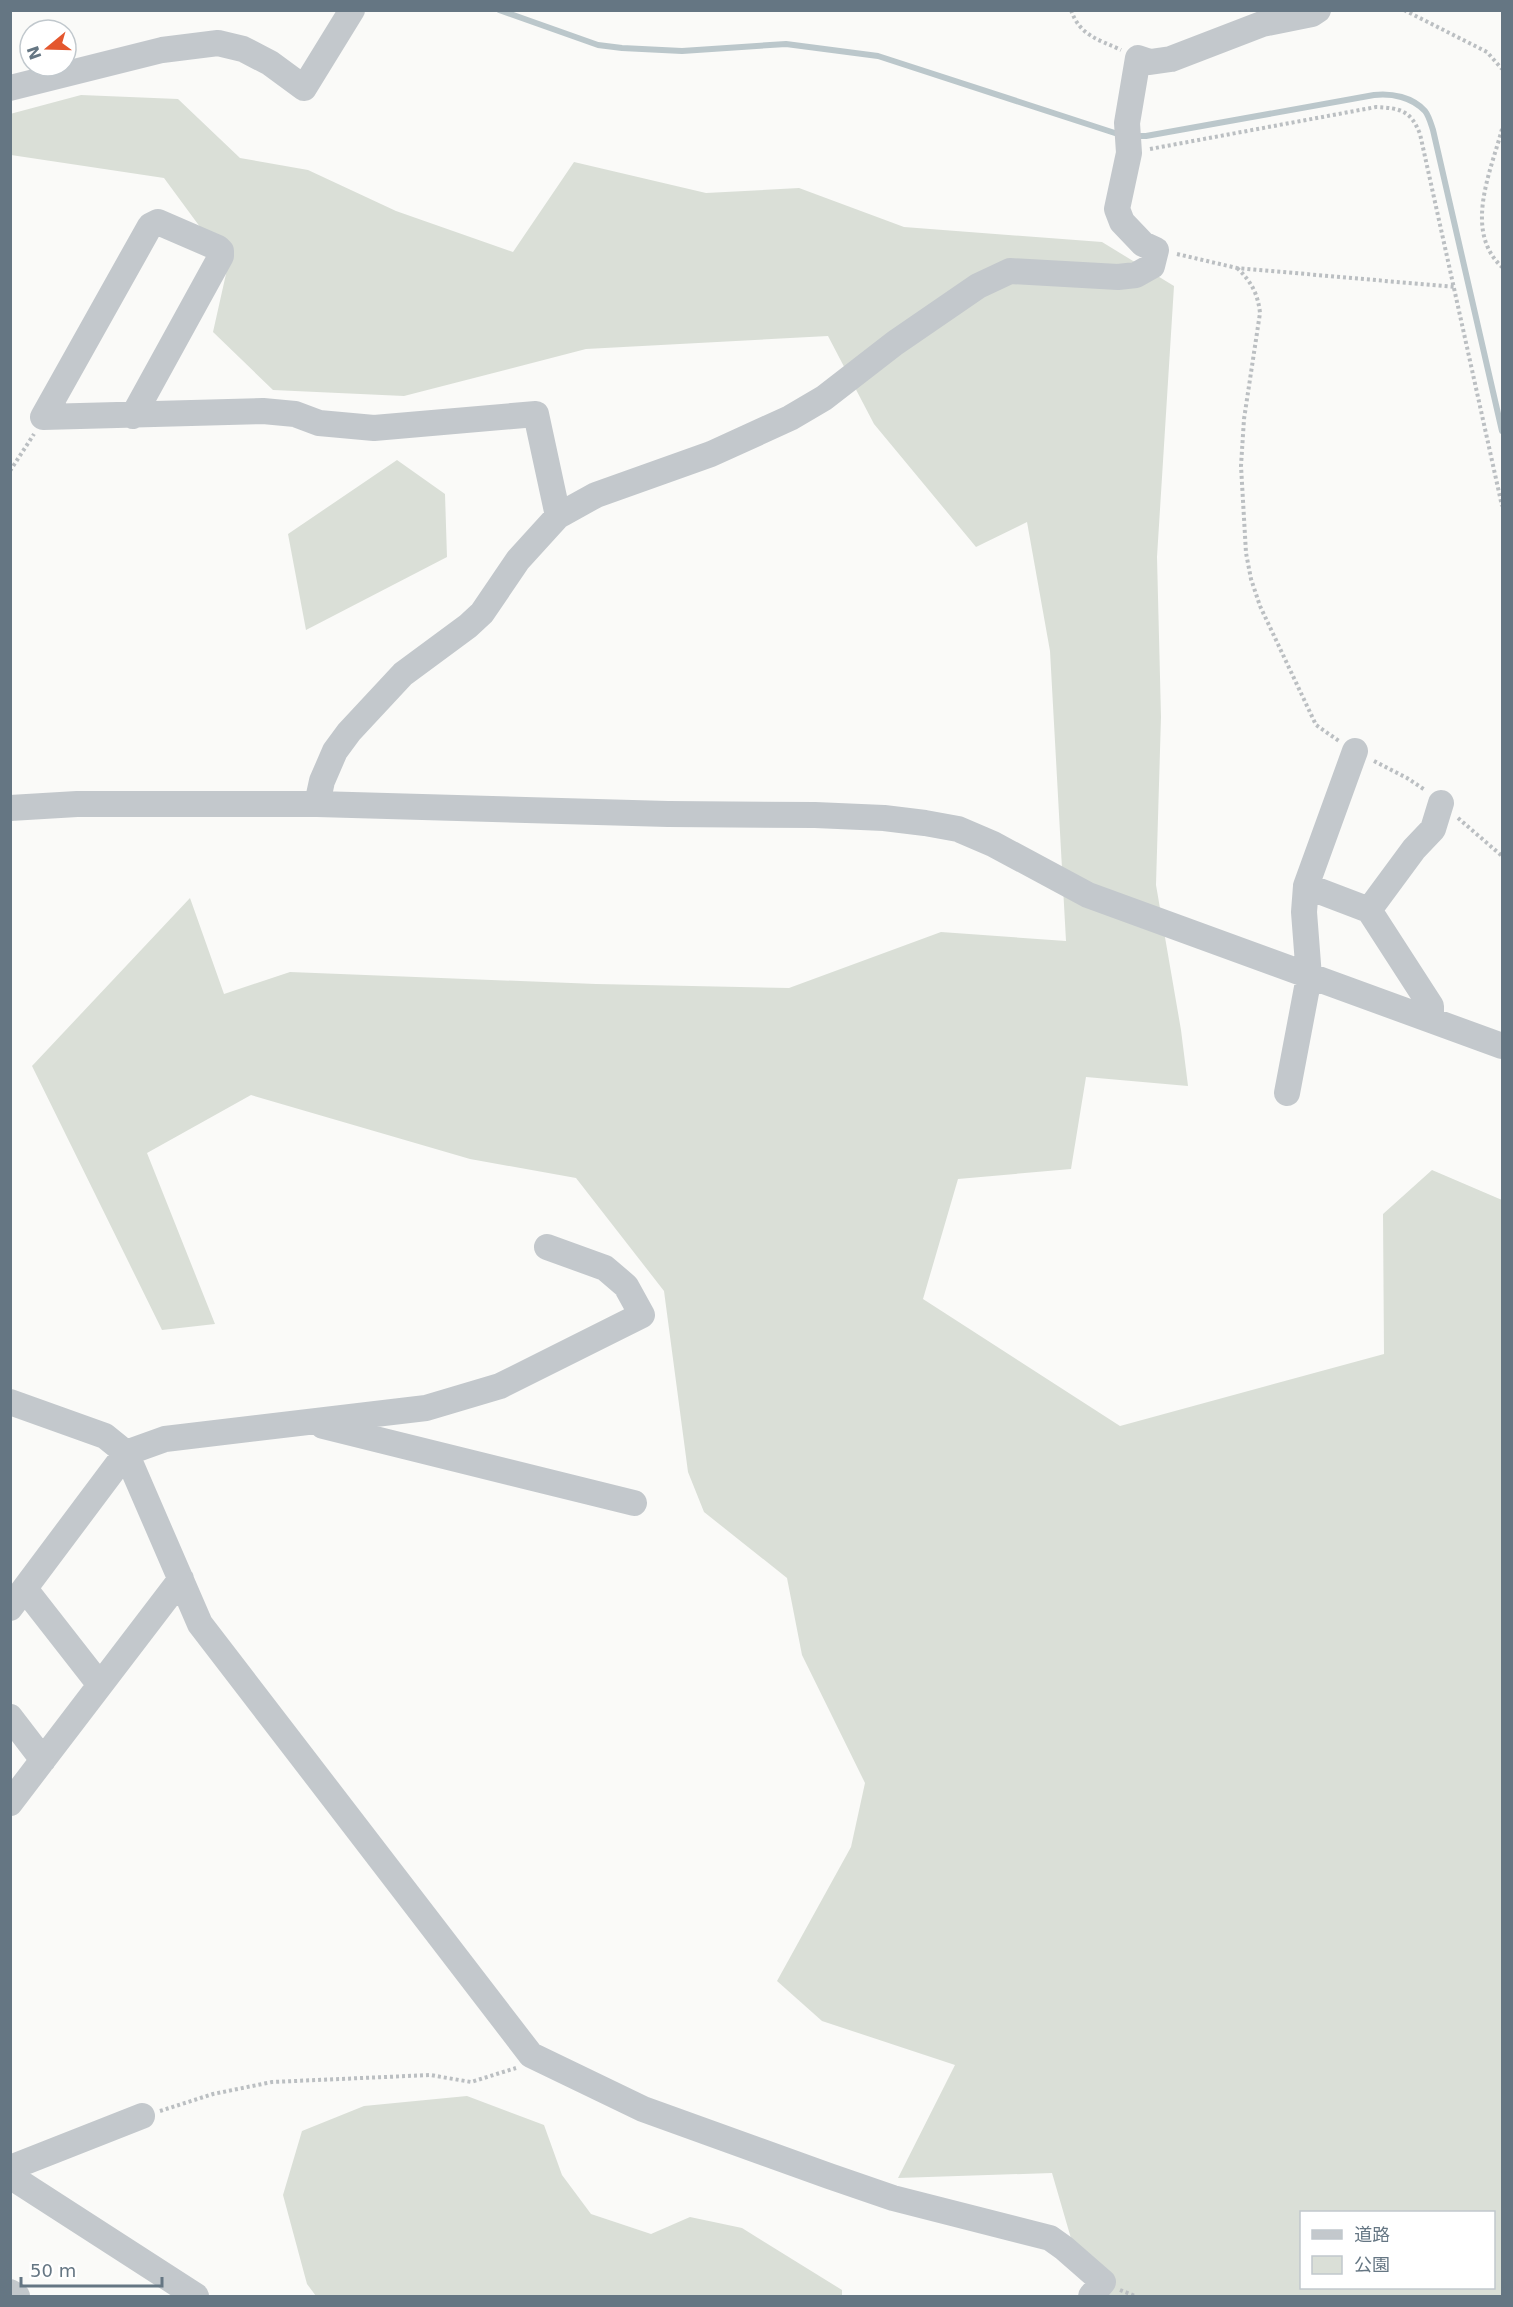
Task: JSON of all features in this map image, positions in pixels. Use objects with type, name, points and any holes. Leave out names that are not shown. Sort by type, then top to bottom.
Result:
[{"type":"street","points":[[10,88],[162,50],[218,43],[243,49],[270,63],[304,88],[352,10]]},
{"type":"street","points":[[317,804],[322,781],[335,752],[349,732],[403,674],[482,613],[518,560],[558,516],[596,495],[711,454],[790,418],[824,398],[895,343],[978,286],[1010,271],[1118,277],[1136,275],[1152,266],[1155,250],[1143,244],[1122,222],[1117,209],[1129,153],[1127,123],[1138,58],[1150,62],[1171,59],[1262,24],[1312,14],[1318,10]]},
{"type":"street","points":[[133,416],[221,256],[218,248],[158,222],[150,226],[43,417],[133,416],[263,411],[295,414],[319,423],[374,428],[536,414],[558,516]]},
{"type":"street","points":[[1287,1093],[1309,977],[1304,912],[1306,886],[1355,751]]},
{"type":"street","points":[[1369,910],[1414,849],[1433,829],[1441,803]]},
{"type":"street","points":[[10,808],[77,804],[317,804],[668,814],[815,815],[884,818],[925,823],[958,829],[993,844],[1088,895],[1503,1047]]},
{"type":"street","points":[[1306,886],[1369,910],[1431,1006],[1431,1020]]},
{"type":"street","points":[[100,1685],[18,1598],[126,1453],[165,1439],[426,1408],[500,1386],[642,1315],[626,1286],[605,1268],[547,1247]]},
{"type":"street","points":[[10,1402],[105,1436],[126,1453],[200,1624],[531,2055],[643,2109],[829,2176],[892,2198],[1050,2238],[1103,2283],[1091,2296]]},
{"type":"street","points":[[308,1422],[634,1503]]},
{"type":"street","points":[[10,1803],[181,1579]]},
{"type":"street","points":[[10,1717],[43,1760]]},
{"type":"street","points":[[10,2168],[142,2116]]},
{"type":"street","points":[[10,2176],[196,2296]]},
{"type":"street","points":[[10,2292],[17,2296]]},
{"type":"path","points":[[1071,10],[1075,24],[1084,33],[1138,58]]},
{"type":"path","points":[[1404,10],[1487,52],[1503,69]]},
{"type":"path","points":[[1129,153],[1376,107],[1392,108],[1407,113],[1415,121],[1420,135],[1503,506]]},
{"type":"path","points":[[1503,129],[1488,179],[1480,219],[1486,245],[1495,260],[1503,267]]},
{"type":"path","points":[[1155,250],[1237,268],[1455,287]]},
{"type":"path","points":[[1237,268],[1249,278],[1258,298],[1260,313],[1245,419],[1241,466],[1246,553],[1251,579],[1260,606],[1316,725],[1355,751],[1407,778],[1441,803],[1503,856]]},
{"type":"path","points":[[10,471],[43,417]]},
{"type":"path","points":[[142,2116],[213,2094],[272,2082],[430,2075],[471,2082],[518,2068],[531,2055]]},
{"type":"green space","points":[[81,95],[178,99],[240,158],[308,170],[396,211],[513,252],[574,162],[706,193],[799,188],[904,227],[1102,242],[1174,286],[1157,557],[1161,717],[1156,885],[1181,1030],[1188,1086],[1086,1077],[1071,1169],[958,1179],[923,1299],[1120,1426],[1384,1354],[1383,1214],[1432,1170],[1502,1200],[1502,2296],[1101,2296],[1077,2259],[1052,2173],[898,2178],[955,2065],[822,2021],[777,1981],[851,1847],[865,1783],[802,1655],[787,1578],[704,1512],[688,1472],[664,1291],[576,1178],[470,1159],[251,1095],[147,1153],[215,1324],[162,1330],[32,1066],[190,898],[224,994],[290,972],[596,984],[789,988],[941,932],[1066,941],[1050,651],[1027,522],[976,547],[874,424],[828,336],[586,349],[404,396],[273,390],[213,332],[228,265],[164,178],[11,155],[10,114]]},
{"type":"green space","points":[[397,460],[445,494],[447,557],[306,630],[288,534]]},
{"type":"green space","points":[[467,2096],[544,2125],[562,2175],[591,2214],[651,2234],[690,2217],[742,2228],[842,2290],[842,2296],[316,2296],[307,2284],[283,2195],[302,2131],[364,2106]]},
{"type":"waterway","points":[[499,10],[598,45],[622,48],[682,51],[786,44],[878,56],[1121,135]]},
{"type":"waterway","points":[[1134,136],[1146,136],[1374,95],[1401,97],[1420,106],[1428,115],[1433,130],[1502,431]]}]
